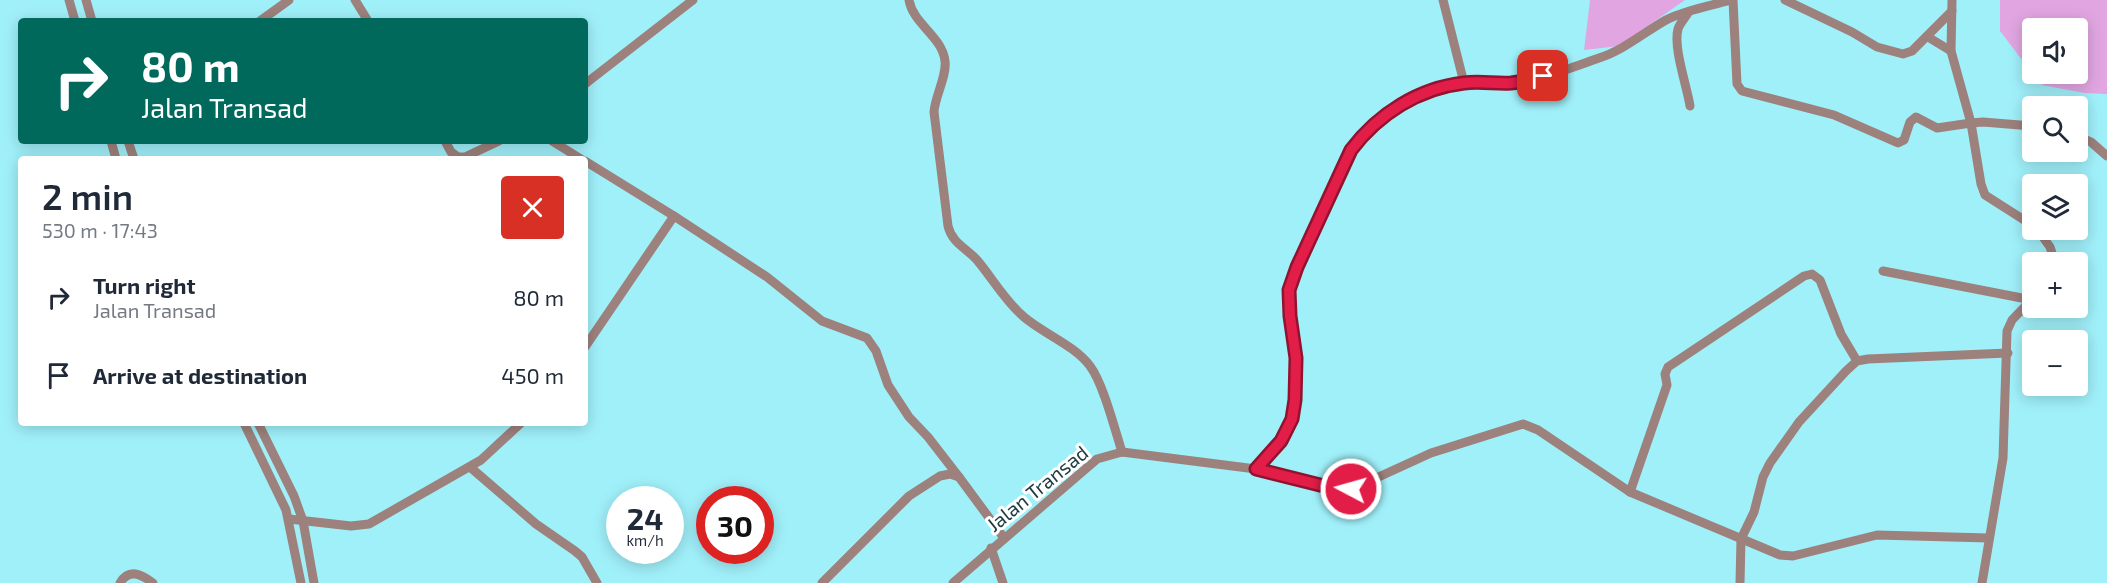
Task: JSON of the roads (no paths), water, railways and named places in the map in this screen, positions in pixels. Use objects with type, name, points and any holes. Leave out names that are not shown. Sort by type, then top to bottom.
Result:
[{"type":"street","points":[[69,0],[74,18]]},
{"type":"street","points":[[86,0],[91,18]]},
{"type":"street","points":[[264,18],[289,0]]},
{"type":"street","points":[[355,0],[366,18]]},
{"type":"street","points":[[588,82],[693,0]]},
{"type":"street","points":[[909,0],[912,11],[941,48],[946,64],[934,112],[948,226],[952,238],[976,259],[1025,318],[1083,358],[1092,368],[1122,452]]},
{"type":"street","points":[[1443,0],[1464,83]]},
{"type":"street","points":[[1256,469],[1281,441],[1292,419],[1296,358],[1289,290],[1297,267],[1351,150],[1363,134],[1399,105],[1430,92],[1464,83],[1512,83],[1543,76],[1614,52],[1631,44],[1667,20],[1732,0],[1737,84],[1742,91],[1834,115],[1898,143],[1904,140],[1911,122],[1916,117],[1937,128],[1983,122],[2022,125]]},
{"type":"street","points":[[1785,0],[1892,52],[1903,54],[1912,51],[1928,37],[1952,11]]},
{"type":"street","points":[[1952,0],[1951,51],[1971,123],[1981,184],[1985,195],[2022,219]]},
{"type":"street","points":[[1688,13],[1677,35],[1679,63],[1690,106]]},
{"type":"street","points":[[1928,37],[1951,51]]},
{"type":"street","points":[[2088,141],[2107,156]]},
{"type":"street","points":[[447,144],[457,156]]},
{"type":"street","points":[[467,156],[492,144]]},
{"type":"street","points":[[557,144],[576,156]]},
{"type":"street","points":[[588,163],[767,277],[822,321],[867,339],[876,351],[888,385],[909,417],[928,437],[1004,538]]},
{"type":"street","points":[[588,343],[674,216]]},
{"type":"street","points":[[1883,271],[2022,297]]},
{"type":"street","points":[[1857,361],[1841,334],[1820,280],[1812,274],[1804,276],[1668,367],[1665,374],[1667,386],[1630,492],[1787,556],[1877,535],[1988,538]]},
{"type":"street","points":[[1982,583],[2002,458],[2008,353],[2007,331],[2022,309]]},
{"type":"street","points":[[1740,583],[1742,539],[1754,512],[1763,477],[1782,444],[1799,422],[1846,370],[1857,361],[2008,353]]},
{"type":"street","name":"Jalan Transad","points":[[953,583],[1098,459],[1122,452],[1256,469],[1343,490],[1361,485],[1431,453],[1523,424],[1538,430],[1630,492]]},
{"type":"street","points":[[246,426],[280,493],[289,519],[301,583]]},
{"type":"street","points":[[259,426],[294,496],[303,521],[314,583]]},
{"type":"street","points":[[289,519],[351,526],[369,524],[481,460],[518,426]]},
{"type":"street","points":[[470,467],[536,524],[582,556],[597,583]]},
{"type":"street","points":[[822,583],[909,496],[940,476],[950,474],[959,477]]},
{"type":"street","points":[[991,549],[1003,583]]},
{"type":"street","points":[[120,583],[124,577],[132,573],[141,575],[153,583]]}]
